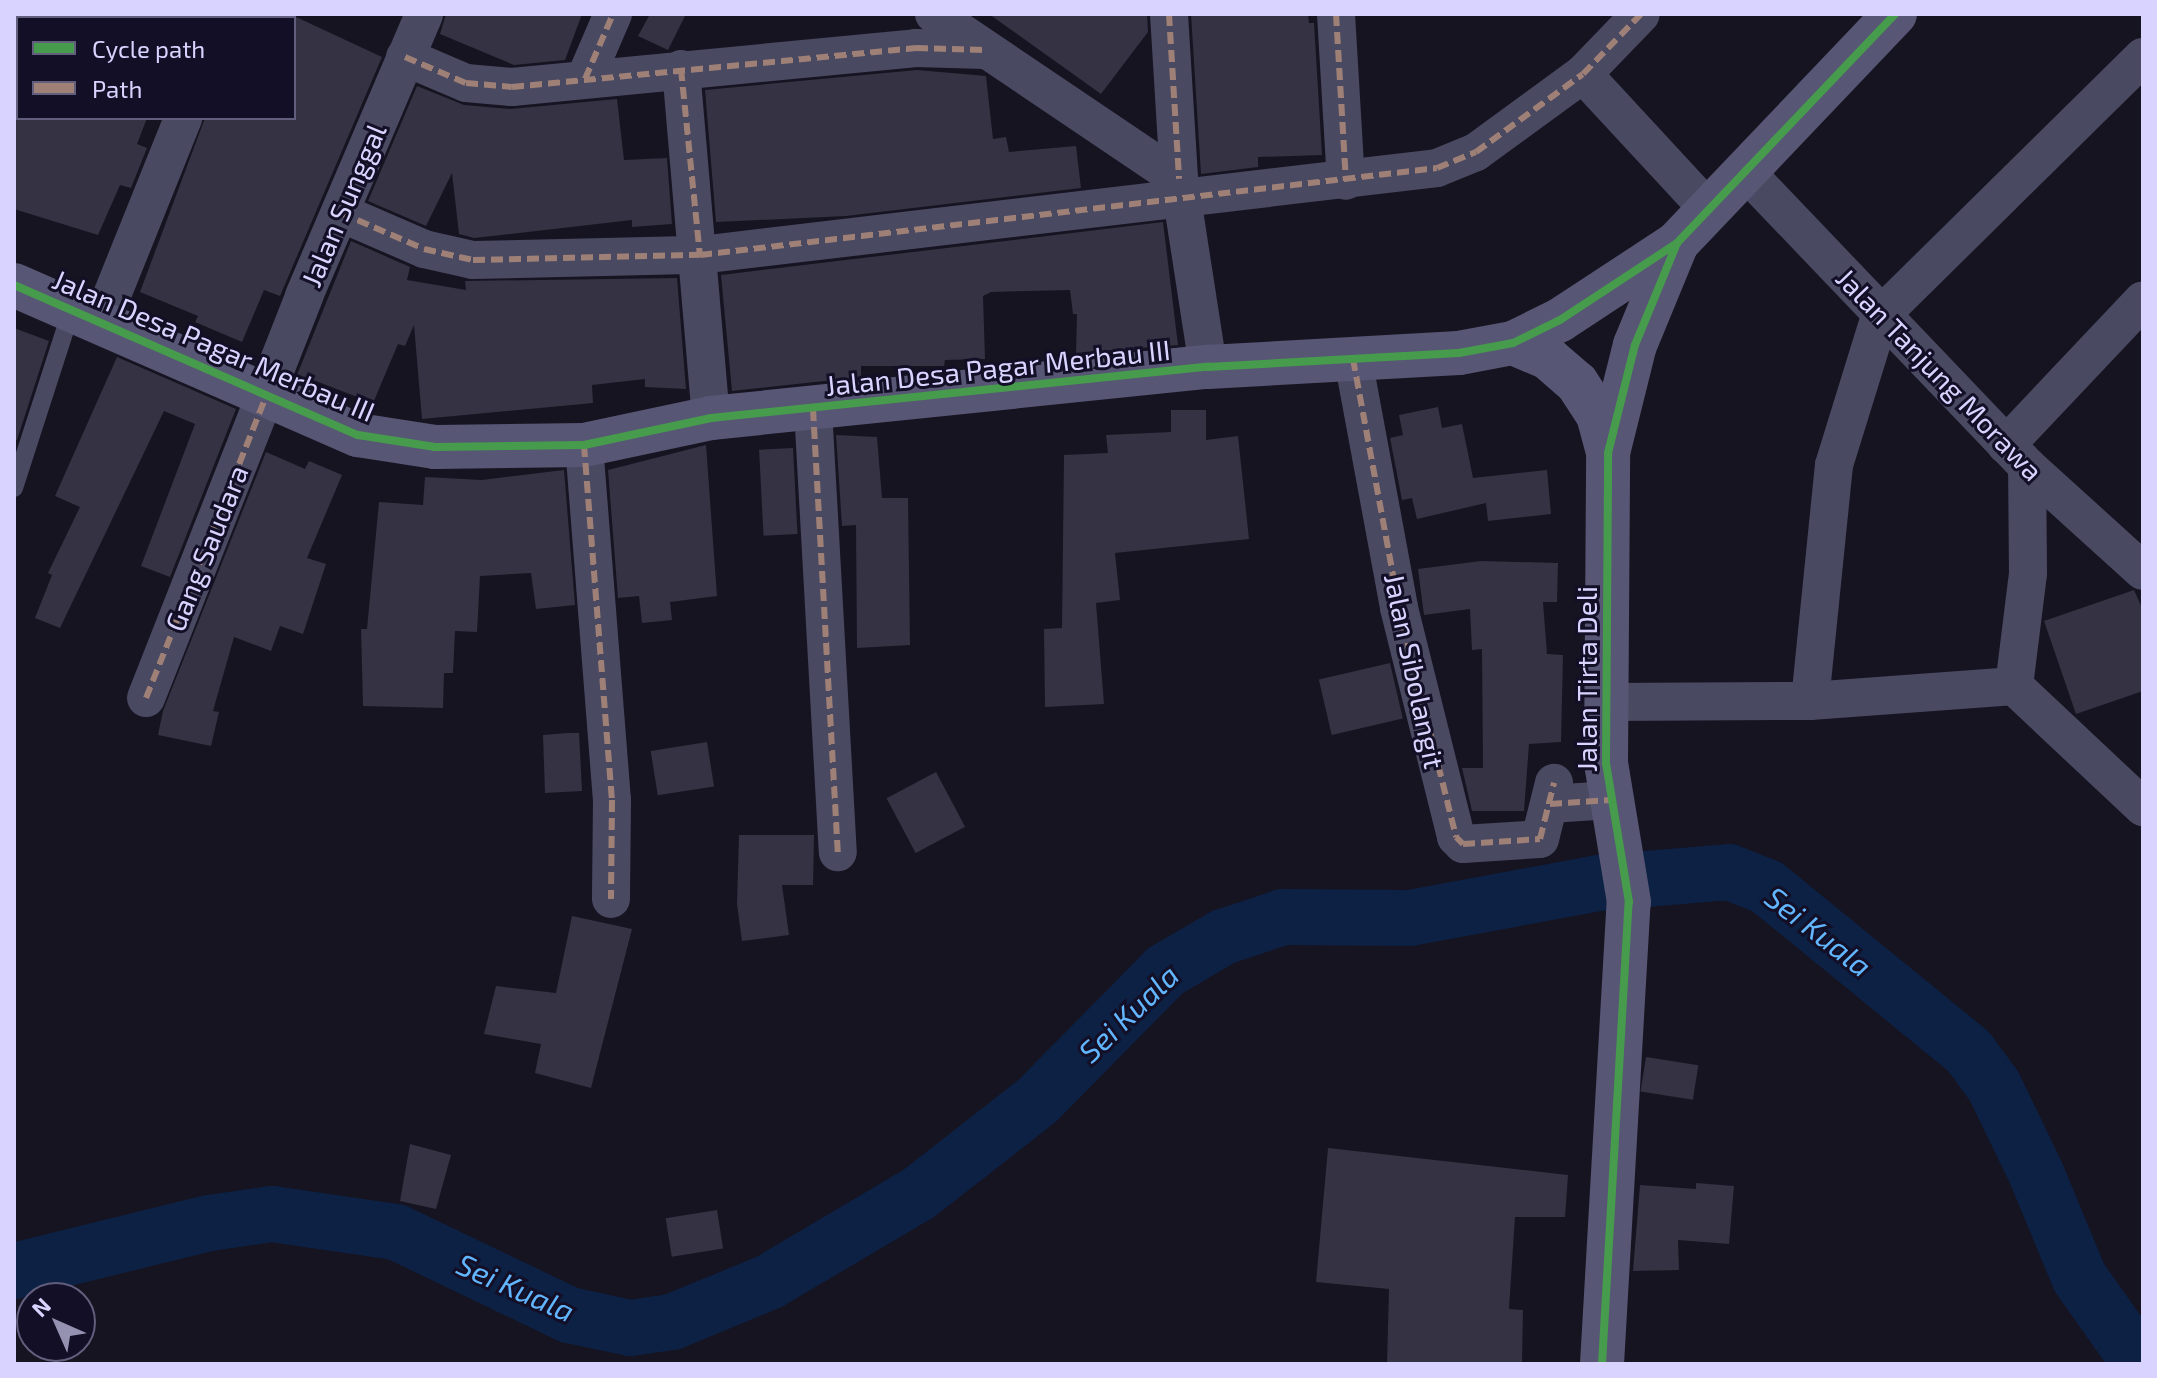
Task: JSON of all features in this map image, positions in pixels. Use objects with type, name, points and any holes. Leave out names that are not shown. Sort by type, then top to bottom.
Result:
[{"type":"street","name":"Jalan Sunggal","points":[[266,397],[424,14]]},
{"type":"street","points":[[585,79],[613,14]]},
{"type":"street","points":[[934,14],[1182,189]]},
{"type":"street","points":[[1169,14],[1182,189],[1208,367]]},
{"type":"street","points":[[1336,14],[1346,181]]},
{"type":"street","points":[[341,213],[424,249],[473,260],[700,255],[1182,189],[1346,181],[1457,163],[1583,74],[1641,14]]},
{"type":"street","name":"Jalan Desa Pagar Merbau III","points":[[16,292],[87,314],[266,397],[358,435],[435,447],[584,445],[711,418],[1208,367],[1459,353],[1513,343],[1560,320],[1677,243],[1706,207],[1895,14]]},
{"type":"street","points":[[405,57],[466,83],[489,87],[916,48],[985,50]]},
{"type":"street","points":[[1810,701],[1834,465],[1880,316],[2143,57]]},
{"type":"street","points":[[681,69],[700,255],[711,418]]},
{"type":"street","points":[[1583,74],[1706,207]]},
{"type":"street","points":[[87,314],[182,120]]},
{"type":"street","name":"Jalan Tanjung Morawa","points":[[1744,170],[2016,456],[2143,571]]},
{"type":"street","name":"Jalan Tirta Deli","points":[[1602,1364],[1629,902],[1610,806],[1606,702],[1608,453],[1635,345],[1677,243]]},
{"type":"street","points":[[2014,686],[2028,573],[2016,456],[2138,314]]},
{"type":"street","name":"Jalan Tirta Deli","points":[[1513,343],[1548,358],[1577,383],[1598,415],[1608,453]]},
{"type":"street","name":"Jalan Sibolangit","points":[[1353,359],[1399,608],[1456,837],[1463,844],[1540,839],[1552,794],[1610,806]]},
{"type":"street","name":"Gang Saudara","points":[[146,698],[266,397]]},
{"type":"street","points":[[813,409],[838,852]]},
{"type":"street","points":[[584,445],[612,800],[611,899]]},
{"type":"street","points":[[1606,702],[1810,701],[2014,686],[2136,786]]},
{"type":"lane","points":[[14,488],[87,314]]},
{"type":"building","points":[[446,14],[582,14],[565,60],[514,65],[440,34]]},
{"type":"building","points":[[650,14],[686,14],[668,50],[638,36]]},
{"type":"building","points":[[989,14],[1147,14],[1148,32],[1101,94]]},
{"type":"building","points":[[1191,14],[1308,14],[1309,23],[1314,23],[1322,155],[1258,157],[1258,167],[1201,174]]},
{"type":"building","points":[[296,17],[382,57],[280,296],[264,290],[242,342],[195,322],[198,316],[140,292],[204,120],[296,120]]},
{"type":"building","points":[[917,70],[986,76],[993,139],[1006,137],[1009,152],[1076,146],[1081,188],[846,216],[716,222],[705,90]]},
{"type":"building","points":[[417,86],[464,105],[510,109],[617,99],[624,160],[667,158],[672,224],[632,227],[632,220],[474,238],[459,234],[452,173],[426,226],[368,201]]},
{"type":"building","points":[[14,118],[146,120],[137,144],[147,148],[131,188],[120,185],[98,235],[14,209]]},
{"type":"building","points":[[1163,222],[1178,345],[1076,353],[1077,314],[1073,314],[1070,290],[991,292],[983,296],[985,359],[945,360],[944,366],[861,366],[861,377],[732,391],[721,275]]},
{"type":"building","points":[[351,241],[410,267],[407,280],[466,290],[465,281],[677,278],[686,389],[645,387],[645,379],[592,385],[593,403],[422,419],[414,325],[405,346],[398,344],[373,403],[308,378],[304,384],[295,380]]},
{"type":"building","points":[[14,328],[49,341],[17,440],[14,440]]},
{"type":"building","points":[[117,357],[236,409],[170,577],[141,566],[195,424],[164,411],[60,628],[35,618],[52,575],[48,573],[80,507],[55,496]]},
{"type":"building","points":[[1438,407],[1442,428],[1462,424],[1473,478],[1547,470],[1551,514],[1488,521],[1486,503],[1417,519],[1412,498],[1402,500],[1390,438],[1403,435],[1399,415]]},
{"type":"building","points":[[1171,410],[1206,410],[1206,440],[1238,436],[1249,539],[1115,553],[1120,600],[1096,603],[1104,704],[1045,707],[1044,629],[1062,628],[1064,455],[1108,453],[1106,435],[1171,432]]},
{"type":"building","points":[[836,435],[877,437],[882,498],[908,498],[910,645],[857,648],[856,525],[842,526]]},
{"type":"building","points":[[706,445],[717,596],[670,602],[672,620],[642,623],[639,596],[618,598],[608,470]]},
{"type":"building","points":[[793,448],[798,534],[764,536],[759,450]]},
{"type":"building","points":[[266,452],[305,469],[309,461],[342,475],[307,558],[326,564],[303,634],[280,626],[271,651],[234,637],[213,711],[219,712],[211,746],[158,735],[163,711]]},
{"type":"building","points":[[564,470],[575,605],[536,609],[531,573],[480,576],[477,632],[455,631],[453,673],[444,673],[443,708],[363,706],[361,629],[367,629],[379,502],[423,505],[425,477],[482,480]]},
{"type":"building","points":[[1481,561],[1558,563],[1557,602],[1543,602],[1547,654],[1563,655],[1561,742],[1529,744],[1524,811],[1472,811],[1462,768],[1483,768],[1482,649],[1472,650],[1470,609],[1424,615],[1418,569]]},
{"type":"building","points":[[2134,590],[2143,610],[2143,691],[2076,714],[2044,621]]},
{"type":"building","points":[[1390,663],[1403,719],[1332,735],[1319,679]]},
{"type":"building","points":[[579,733],[582,791],[545,793],[543,735]]},
{"type":"building","points":[[707,742],[714,786],[658,795],[651,751]]},
{"type":"building","points":[[936,772],[965,827],[916,853],[887,798]]},
{"type":"building","points":[[739,835],[814,835],[813,885],[782,885],[789,935],[742,941],[737,904]]},
{"type":"building","points":[[572,916],[632,929],[591,1088],[535,1073],[541,1044],[484,1034],[496,986],[556,993]]},
{"type":"building","points":[[1646,1057],[1698,1065],[1693,1100],[1641,1092]]},
{"type":"building","points":[[410,1144],[451,1155],[436,1209],[400,1201]]},
{"type":"building","points":[[1328,1148],[1568,1175],[1565,1217],[1515,1217],[1509,1309],[1523,1310],[1522,1364],[1387,1364],[1389,1289],[1316,1282]]},
{"type":"building","points":[[1696,1183],[1734,1186],[1729,1244],[1678,1240],[1679,1270],[1633,1271],[1640,1185],[1696,1189]]},
{"type":"building","points":[[717,1210],[723,1249],[672,1257],[666,1218]]},
{"type":"waterway","name":"Sei Kuala","points":[[14,1271],[210,1223],[272,1214],[396,1232],[569,1315],[630,1328],[672,1322],[769,1282],[918,1194],[1037,1101],[1165,971],[1223,937],[1283,917],[1410,918],[1599,883],[1729,872],[1767,887],[1969,1052],[1994,1086],[2036,1173],[2079,1277],[2127,1345],[2143,1354]]},
{"type":"marked path","points":[[585,79],[613,14]]},
{"type":"marked path","points":[[1169,14],[1179,179]]},
{"type":"marked path","points":[[1336,14],[1346,181]]},
{"type":"marked path","points":[[341,213],[424,249],[473,260],[700,255],[1437,168],[1476,152],[1583,74],[1641,14]]},
{"type":"marked path","points":[[405,57],[466,83],[512,87],[916,48],[985,50]]},
{"type":"marked path","points":[[681,69],[700,255]]},
{"type":"marked path","points":[[1353,359],[1399,608],[1456,837],[1463,844],[1540,839],[1554,783]]},
{"type":"marked path","points":[[146,698],[266,397]]},
{"type":"marked path","points":[[813,409],[838,852]]},
{"type":"marked path","points":[[584,445],[612,800],[611,899]]},
{"type":"marked path","points":[[1550,804],[1610,800]]},
{"type":"cycle path","points":[[14,285],[358,435],[435,447],[584,445],[711,418],[1208,367],[1459,353],[1513,343],[1560,320],[1677,243],[1895,14]]},
{"type":"cycle path","points":[[1602,1364],[1629,902],[1606,763],[1608,453],[1635,345],[1677,243]]}]
